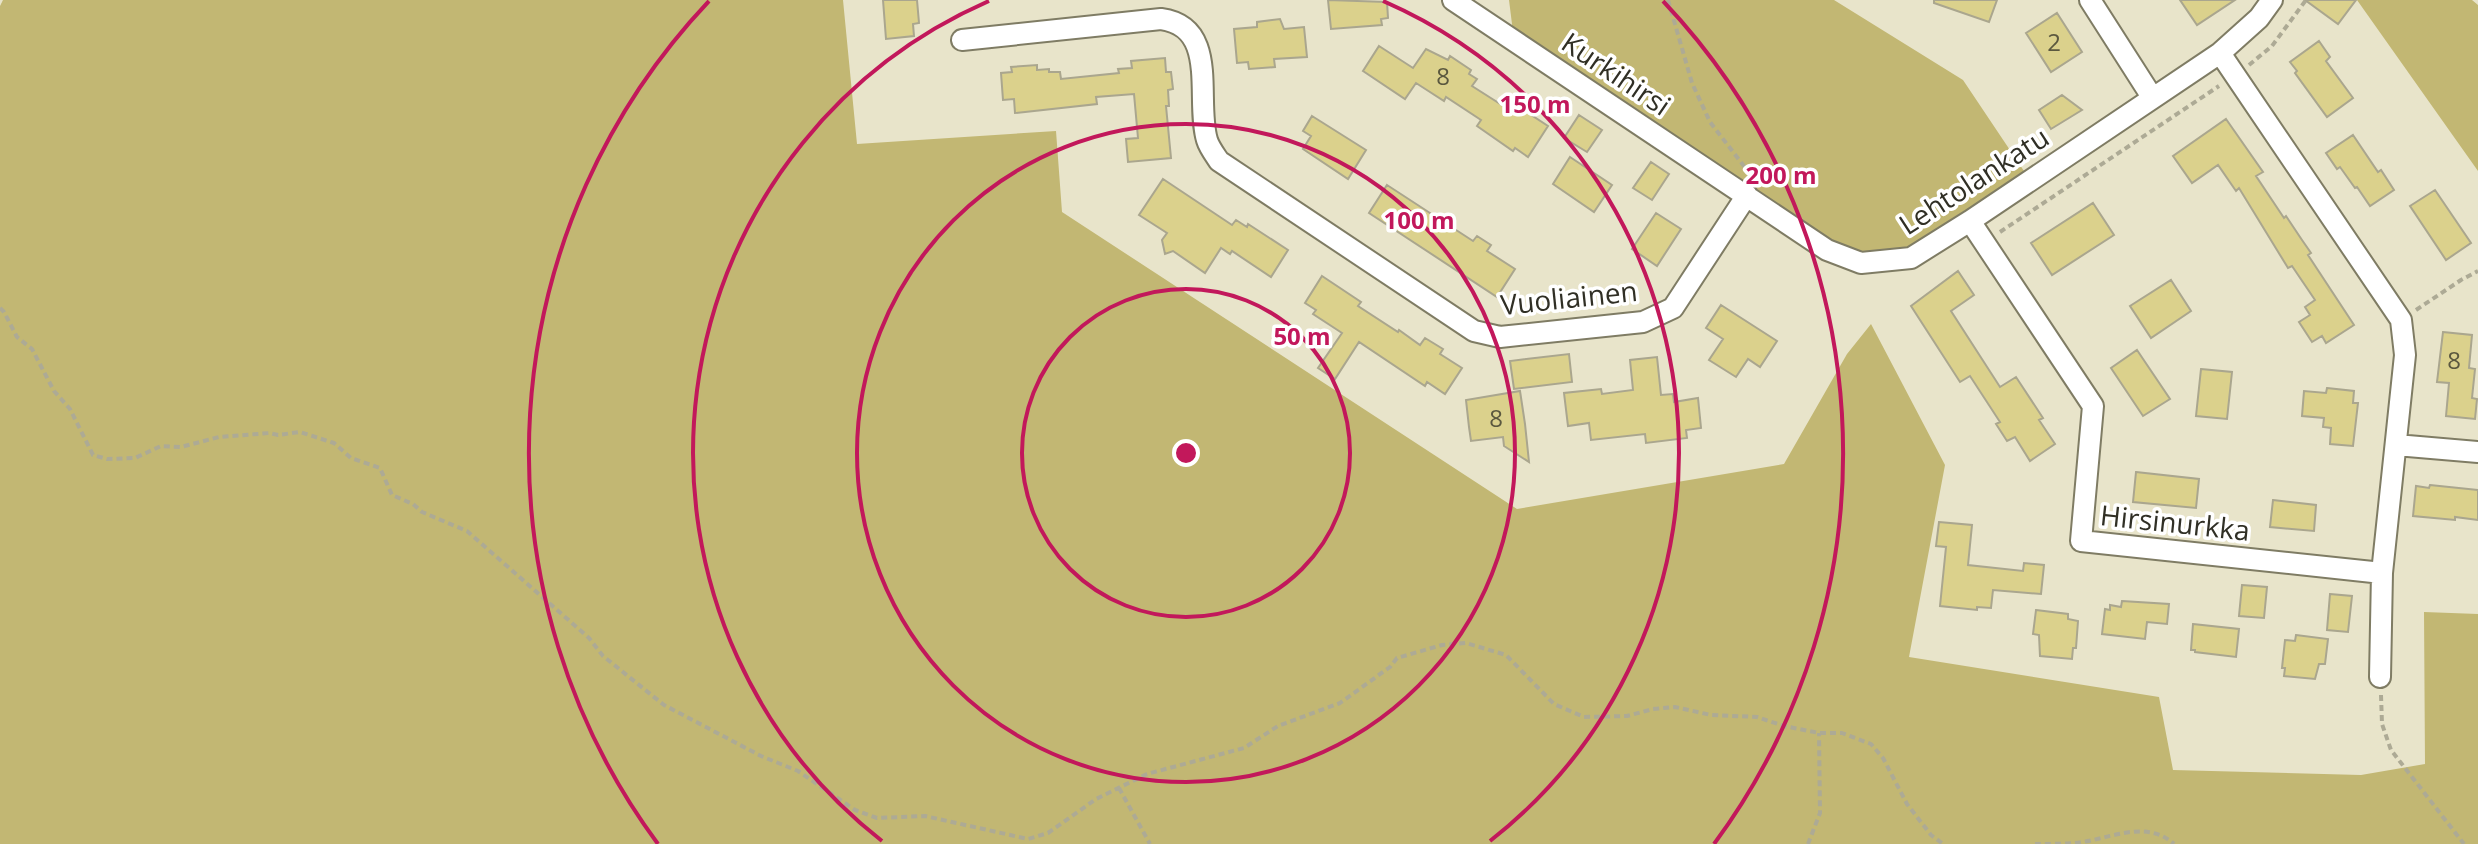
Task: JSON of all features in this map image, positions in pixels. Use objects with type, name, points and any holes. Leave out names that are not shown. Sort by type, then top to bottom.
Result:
[{"type":"street","name":"Kurkihirsi","points":[[1453,0],[1747,195]]},
{"type":"street","points":[[2090,0],[2152,97]]},
{"type":"street","name":"Lehtolankatu","points":[[1747,195],[1827,250],[1861,263],[1911,258],[2220,53],[2259,18],[2272,0]]},
{"type":"street","name":"Vuoliainen","points":[[1160,9],[1190,33],[1199,50],[1207,141],[1219,161],[1474,331],[1500,337],[1643,322],[1673,308],[1747,195]]},
{"type":"street","points":[[962,40],[1160,9]]},
{"type":"street","points":[[2220,53],[2401,320],[2405,355],[2382,573],[2380,677]]},
{"type":"street","name":"Hirsinurkka","points":[[1970,221],[2093,406],[2081,541],[2382,573]]},
{"type":"street","points":[[2396,445],[2478,452]]},
{"type":"path","points":[[1668,0],[1692,83],[1710,122],[1750,173],[1747,195]]},
{"type":"path","points":[[2401,320],[2478,271]]},
{"type":"path","points":[[0,308],[17,337],[32,349],[54,391],[70,409],[93,455],[107,459],[135,458],[161,446],[181,447],[219,437],[270,433],[300,432],[334,443],[351,458],[380,468],[392,495],[467,531],[589,638],[603,656],[664,705],[761,756],[798,771],[855,810],[877,818],[925,816],[1028,839],[1048,833],[1096,799],[1147,774],[1244,748],[1278,726],[1340,703],[1390,667],[1397,658],[1442,645],[1466,643],[1506,655],[1554,704],[1584,717],[1627,716],[1675,707],[1711,715],[1757,717],[1819,733],[1842,733],[1871,744],[1883,758],[1907,804],[1931,835],[1943,844]]},
{"type":"path","points":[[2380,677],[2382,724],[2391,750],[2464,844]]},
{"type":"path","points":[[1808,844],[1820,813],[1819,733]]},
{"type":"path","points":[[1119,788],[1150,844]]},
{"type":"path","points":[[2035,844],[2075,843],[2135,830],[2164,835],[2174,844]]},
{"type":"shaded area","points":[[3,0],[843,0],[857,144],[1056,131],[1062,212],[1517,509],[1784,464],[1847,354],[1871,324],[1945,465],[1909,657],[2159,697],[2173,770],[2361,775],[2425,764],[2424,612],[2478,614],[2478,844],[0,844],[0,6]]},
{"type":"shaded area","points":[[1509,0],[1834,0],[1963,80],[2030,180],[1911,258],[1861,263],[1514,40]]},
{"type":"shaded area","points":[[2357,0],[2472,0],[2478,5],[2478,171]]},
{"type":"building","points":[[883,0],[917,0],[919,23],[913,24],[914,36],[886,39]]},
{"type":"building","points":[[1328,0],[1387,2],[1388,18],[1381,19],[1382,25],[1331,29]]},
{"type":"building","points":[[1934,0],[1997,0],[1989,22],[1934,3]]},
{"type":"building","points":[[2180,0],[2235,0],[2197,25]]},
{"type":"building","points":[[2305,0],[2356,0],[2338,24]]},
{"type":"building","points":[[2057,13],[2082,52],[2051,72],[2026,33]]},
{"type":"building","points":[[1280,19],[1284,29],[1304,27],[1307,57],[1274,59],[1275,67],[1249,69],[1248,62],[1237,63],[1234,29],[1257,27],[1257,22]]},
{"type":"building","points":[[2319,41],[2330,57],[2326,61],[2353,98],[2327,117],[2290,62]]},
{"type":"building","points":[[1379,46],[1413,68],[1426,49],[1448,60],[1450,56],[1471,70],[1469,74],[1477,79],[1472,86],[1505,107],[1507,105],[1517,111],[1519,107],[1548,126],[1528,157],[1515,148],[1513,151],[1477,126],[1481,120],[1446,97],[1444,101],[1416,83],[1405,99],[1363,71]]},
{"type":"building","points":[[1165,58],[1166,72],[1171,72],[1173,89],[1168,90],[1169,106],[1166,106],[1171,158],[1128,162],[1126,139],[1138,138],[1134,94],[1096,97],[1097,104],[1015,113],[1014,99],[1003,100],[1001,73],[1012,72],[1011,67],[1037,65],[1037,70],[1060,72],[1061,79],[1119,73],[1118,69],[1132,68],[1131,61]]},
{"type":"building","points":[[2062,95],[2082,110],[2051,129],[2039,110]]},
{"type":"building","points":[[1579,115],[1602,130],[1587,152],[1564,138]]},
{"type":"building","points":[[1312,116],[1366,150],[1348,179],[1303,149],[1311,136],[1303,131]]},
{"type":"building","points":[[2226,119],[2263,172],[2256,176],[2311,253],[2308,255],[2354,325],[2326,343],[2322,336],[2312,342],[2299,322],[2310,315],[2305,307],[2315,300],[2292,266],[2288,268],[2239,188],[2236,191],[2218,165],[2192,183],[2173,156]]},
{"type":"building","points":[[2353,135],[2394,190],[2370,206],[2326,153]]},
{"type":"building","points":[[1570,157],[1612,185],[1594,212],[1553,184]]},
{"type":"building","points":[[1651,162],[1669,174],[1652,200],[1633,188]]},
{"type":"building","points":[[1163,179],[1232,225],[1236,220],[1247,227],[1248,224],[1288,250],[1271,277],[1232,251],[1230,254],[1221,248],[1205,273],[1173,251],[1165,254],[1162,240],[1167,233],[1139,215]]},
{"type":"building","points":[[1387,185],[1473,241],[1477,236],[1491,245],[1487,251],[1515,269],[1497,297],[1369,213]]},
{"type":"building","points":[[2435,190],[2471,243],[2446,260],[2410,206]]},
{"type":"building","points":[[2093,203],[2114,235],[2052,275],[2031,243]]},
{"type":"building","points":[[1656,213],[1681,229],[1657,266],[1632,249]]},
{"type":"building","points":[[1958,271],[1974,295],[1951,311],[2000,387],[2016,377],[2043,418],[2039,420],[2055,444],[2030,461],[2015,437],[2007,441],[1996,424],[2000,422],[1970,376],[1960,382],[1911,306]]},
{"type":"building","points":[[1322,276],[1361,302],[1358,306],[1398,332],[1420,345],[1425,338],[1443,349],[1440,354],[1462,368],[1445,394],[1427,382],[1425,386],[1359,342],[1335,379],[1318,368],[1342,333],[1313,314],[1316,310],[1305,303]]},
{"type":"building","points":[[2171,280],[2191,311],[2151,338],[2130,306]]},
{"type":"building","points":[[1721,305],[1777,341],[1760,367],[1748,359],[1736,377],[1709,360],[1723,339],[1706,328]]},
{"type":"building","points":[[2443,332],[2472,335],[2469,368],[2475,369],[2472,398],[2477,399],[2475,419],[2446,416],[2449,383],[2437,382]]},
{"type":"building","points":[[2137,350],[2170,399],[2143,416],[2111,368]]},
{"type":"building","points":[[1569,354],[1572,382],[1514,389],[1510,361]]},
{"type":"building","points":[[1657,357],[1661,395],[1673,394],[1674,402],[1698,398],[1701,428],[1686,430],[1687,438],[1646,443],[1645,434],[1591,440],[1589,423],[1568,426],[1564,393],[1601,389],[1602,394],[1633,390],[1630,360]]},
{"type":"building","points":[[2201,369],[2232,372],[2227,419],[2196,416]]},
{"type":"building","points":[[2327,388],[2354,391],[2353,403],[2358,403],[2353,446],[2330,444],[2331,428],[2323,427],[2324,418],[2302,416],[2304,391],[2326,393]]},
{"type":"building","points":[[1520,391],[1529,462],[1504,446],[1503,437],[1471,441],[1469,427],[1466,400]]},
{"type":"building","points":[[2136,472],[2199,479],[2196,508],[2133,502]]},
{"type":"building","points":[[2430,485],[2478,490],[2478,520],[2413,516],[2416,486],[2429,488]]},
{"type":"building","points":[[2273,500],[2316,505],[2314,531],[2270,527]]},
{"type":"building","points":[[1939,522],[1972,525],[1968,565],[2023,571],[2024,563],[2044,565],[2041,594],[1993,590],[1991,608],[1977,607],[1977,610],[1940,606],[1946,547],[1936,546]]},
{"type":"building","points":[[2242,585],[2267,587],[2264,618],[2239,616]]},
{"type":"building","points":[[2330,594],[2352,596],[2348,632],[2327,630]]},
{"type":"building","points":[[2122,601],[2169,604],[2167,624],[2147,622],[2145,639],[2102,634],[2105,609],[2110,610],[2110,605],[2121,607]]},
{"type":"building","points":[[2036,610],[2068,614],[2068,619],[2078,621],[2072,659],[2040,656],[2039,635],[2033,634]]},
{"type":"building","points":[[2193,624],[2239,629],[2236,657],[2191,650]]},
{"type":"building","points":[[2296,635],[2328,639],[2325,664],[2319,664],[2315,679],[2284,676],[2285,640],[2295,641]]}]
